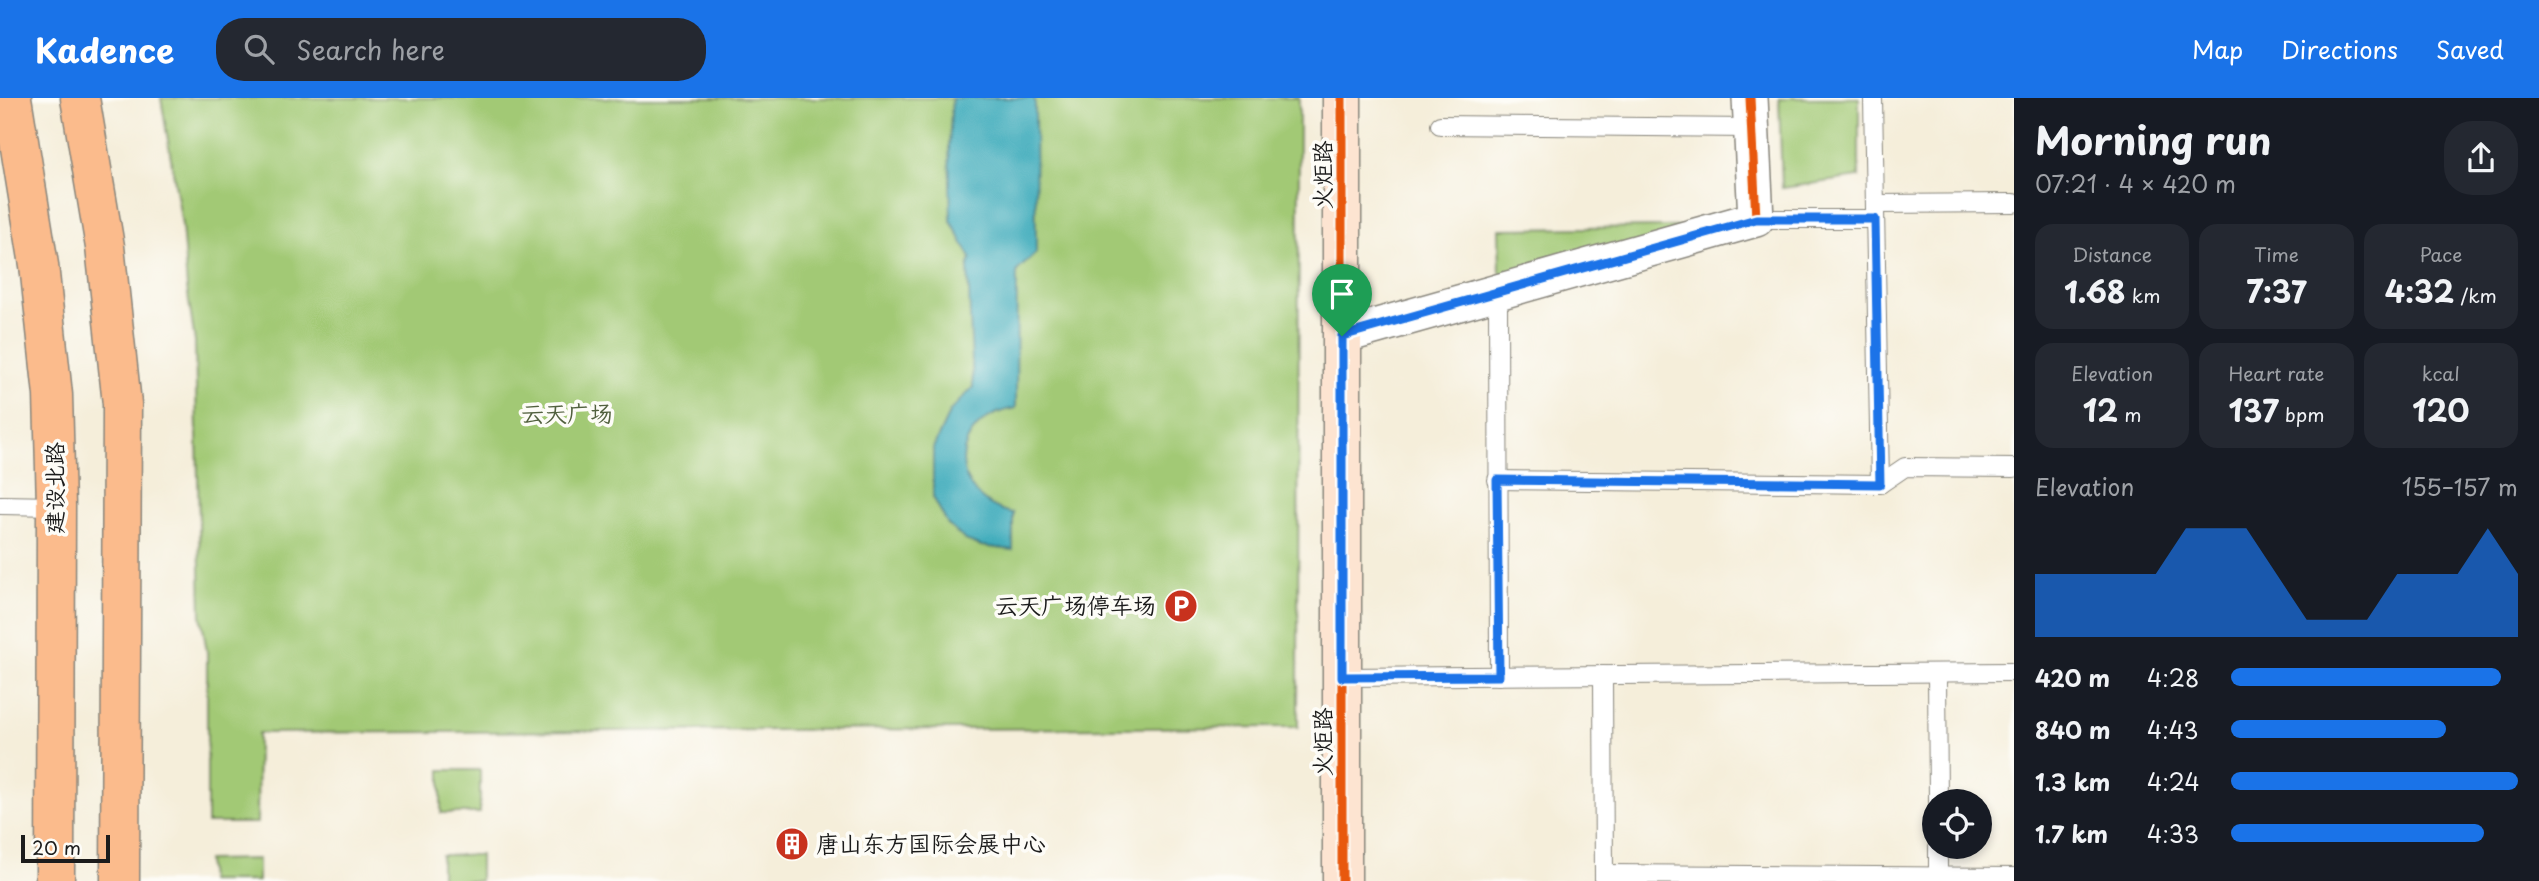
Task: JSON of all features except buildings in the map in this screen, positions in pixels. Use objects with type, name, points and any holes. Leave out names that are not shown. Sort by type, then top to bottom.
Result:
[{"type":"main road","name":"建设北路","points":[[12,98],[39,265],[53,395],[55,881]]},
{"type":"main road","points":[[80,98],[105,247],[122,404],[120,881]]},
{"type":"street","name":"火炬路","points":[[1342,98],[1342,881]]},
{"type":"street","points":[[1342,336],[1756,219],[1751,113]]},
{"type":"lane","points":[[1873,98],[1880,484]]},
{"type":"lane","points":[[1440,125],[1751,113]]},
{"type":"lane","points":[[1756,219],[2014,203]]},
{"type":"lane","points":[[1498,292],[1499,676]]},
{"type":"lane","points":[[1497,480],[1880,484],[1905,467],[2014,468]]},
{"type":"lane","points":[[0,505],[55,506]]},
{"type":"lane","points":[[1342,677],[2014,672]]},
{"type":"lane","points":[[1937,673],[1938,789]]},
{"type":"lane","points":[[1603,675],[1604,877],[2014,877]]},
{"type":"lane","points":[[1938,859],[1938,878]]},
{"type":"green space","name":"云天广场","points":[[161,98],[1299,98],[1298,727],[258,733],[257,823],[207,823],[207,652],[201,615],[195,342],[182,225]]},
{"type":"green space","points":[[1779,98],[1859,98],[1859,177],[1782,188]]},
{"type":"green space","points":[[1740,226],[1509,285],[1500,272],[1499,229]]},
{"type":"green space","points":[[441,770],[480,770],[480,813],[441,813]]},
{"type":"green space","points":[[441,855],[480,855],[480,881],[441,881]]},
{"type":"green space","points":[[258,859],[258,881],[209,881],[207,860]]},
{"type":"water","points":[[952,98],[1035,98],[1036,253],[1017,271],[1016,408],[993,415],[977,427],[967,442],[963,459],[966,476],[975,492],[991,505],[1013,513],[1013,550],[981,546],[965,540],[948,525],[933,497],[933,448],[950,411],[973,387],[968,268],[971,258],[951,221],[949,145]]},
{"type":"cycle path","points":[[1342,98],[1342,881]]},
{"type":"cycle path","points":[[1342,336],[1756,219],[1750,98]]},
{"type":"place","name":"云天广场停车场","points":[[1181,606]]},
{"type":"place","name":"唐山东方国际会展中心","points":[[792,844]]},
{"type":"route","points":[[1756,219],[1875,219],[1880,484],[1497,480],[1499,676],[1342,677],[1342,336],[1756,219]]}]
